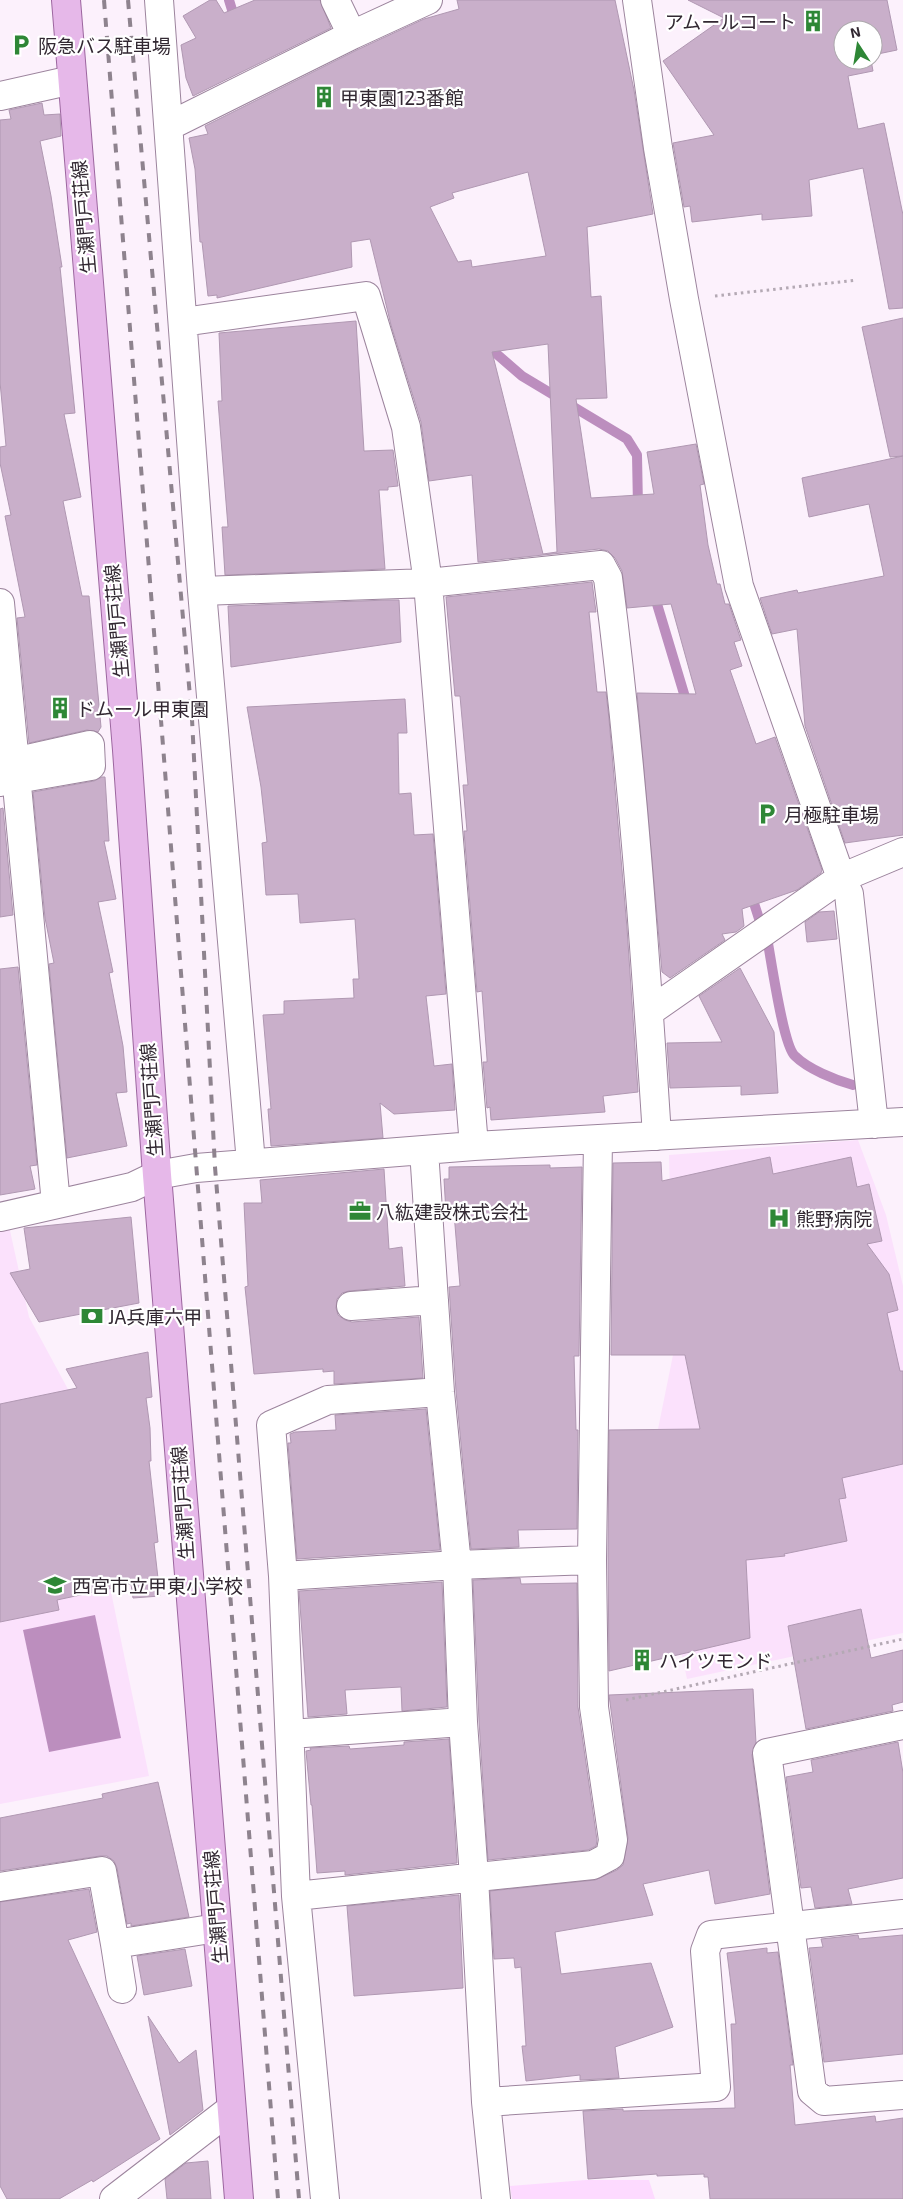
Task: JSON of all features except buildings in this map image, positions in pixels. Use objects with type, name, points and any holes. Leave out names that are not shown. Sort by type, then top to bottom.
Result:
[{"type":"main road","name":"生瀬門戸荘線","points":[[66,0],[126,740],[157,1175],[239,2199]]},
{"type":"street","points":[[159,0],[184,322],[202,591],[251,1163]]},
{"type":"street","points":[[335,0],[352,35]]},
{"type":"street","points":[[169,126],[352,35],[428,0]]},
{"type":"street","points":[[637,0],[658,148],[684,299],[739,586],[841,878],[850,894],[874,1124]]},
{"type":"street","points":[[0,96],[72,80]]},
{"type":"street","points":[[184,322],[366,296],[406,427],[428,583],[474,1146]]},
{"type":"street","points":[[202,591],[428,583],[601,566],[608,578],[621,681],[649,1012],[657,1136]]},
{"type":"street","points":[[0,602],[8,772],[56,1204]]},
{"type":"street","points":[[649,1012],[841,878],[903,852]]},
{"type":"street","points":[[0,1217],[132,1187],[157,1175],[196,1168],[474,1146],[903,1122]]},
{"type":"street","points":[[296,1896],[593,1865],[610,1856],[613,1840],[594,1707],[592,1560],[598,1140]]},
{"type":"street","points":[[424,1150],[440,1392],[457,1565],[463,1722],[474,1877],[486,2102],[496,2199]]},
{"type":"street","points":[[351,1306],[434,1300]]},
{"type":"street","points":[[325,2199],[296,1896],[283,1576],[271,1425],[328,1400],[440,1392]]},
{"type":"street","points":[[283,1576],[457,1565],[592,1560]]},
{"type":"street","points":[[290,1734],[463,1722]]},
{"type":"street","points":[[903,1725],[767,1753],[812,2091],[824,2101],[903,2095]]},
{"type":"street","points":[[0,1887],[102,1871],[122,1989]]},
{"type":"street","points":[[486,2102],[716,2087],[705,1951],[711,1935],[903,1914]]},
{"type":"street","points":[[115,1944],[217,1928]]},
{"type":"street","points":[[114,2199],[232,2109]]},
{"type":"path","points":[[684,299],[857,280]]},
{"type":"path","points":[[594,1707],[903,1640]]},
{"type":"shaded area","points":[[858,1140],[886,1215],[903,1286],[903,1633],[687,1679],[653,1518],[657,1434],[674,1350],[669,1155]]},
{"type":"shaded area","name":"西宮市立甲東小学校","points":[[9,1226],[29,1317],[70,1393],[149,1776],[0,1804],[0,1228]]},
{"type":"shaded area","points":[[95,1615],[121,1738],[49,1752],[23,1630]]},
{"type":"shaded area","points":[[586,2180],[649,2180],[655,2199],[512,2199],[510,2186]]},
{"type":"waterway","points":[[229,0],[236,23]]},
{"type":"waterway","points":[[484,343],[522,376],[627,439],[637,455],[638,507]]},
{"type":"waterway","points":[[654,594],[688,707]]},
{"type":"waterway","points":[[751,894],[762,928]]},
{"type":"waterway","points":[[767,938],[782,1020],[786,1036],[795,1056],[814,1070],[853,1085]]},
{"type":"railway","points":[[104,0],[278,2199]]},
{"type":"railway","points":[[128,0],[192,719],[215,1167],[299,2199]]},
{"type":"place","name":"アムールコート","points":[[813,21]]},
{"type":"place","name":"阪急バス駐車場","points":[[21,45]]},
{"type":"place","name":"甲東園123番館","points":[[324,97]]},
{"type":"place","name":"ドムール甲東園","points":[[60,708]]},
{"type":"place","name":"月極駐車場","points":[[767,814]]},
{"type":"place","name":"八紘建設株式会社","points":[[360,1211]]},
{"type":"place","name":"熊野病院","points":[[779,1218]]},
{"type":"place","name":"JA兵庫六甲","points":[[92,1316]]},
{"type":"place","name":"西宮市立甲東小学校","points":[[55,1585]]},
{"type":"place","name":"ハイツモンド","points":[[642,1660]]}]
